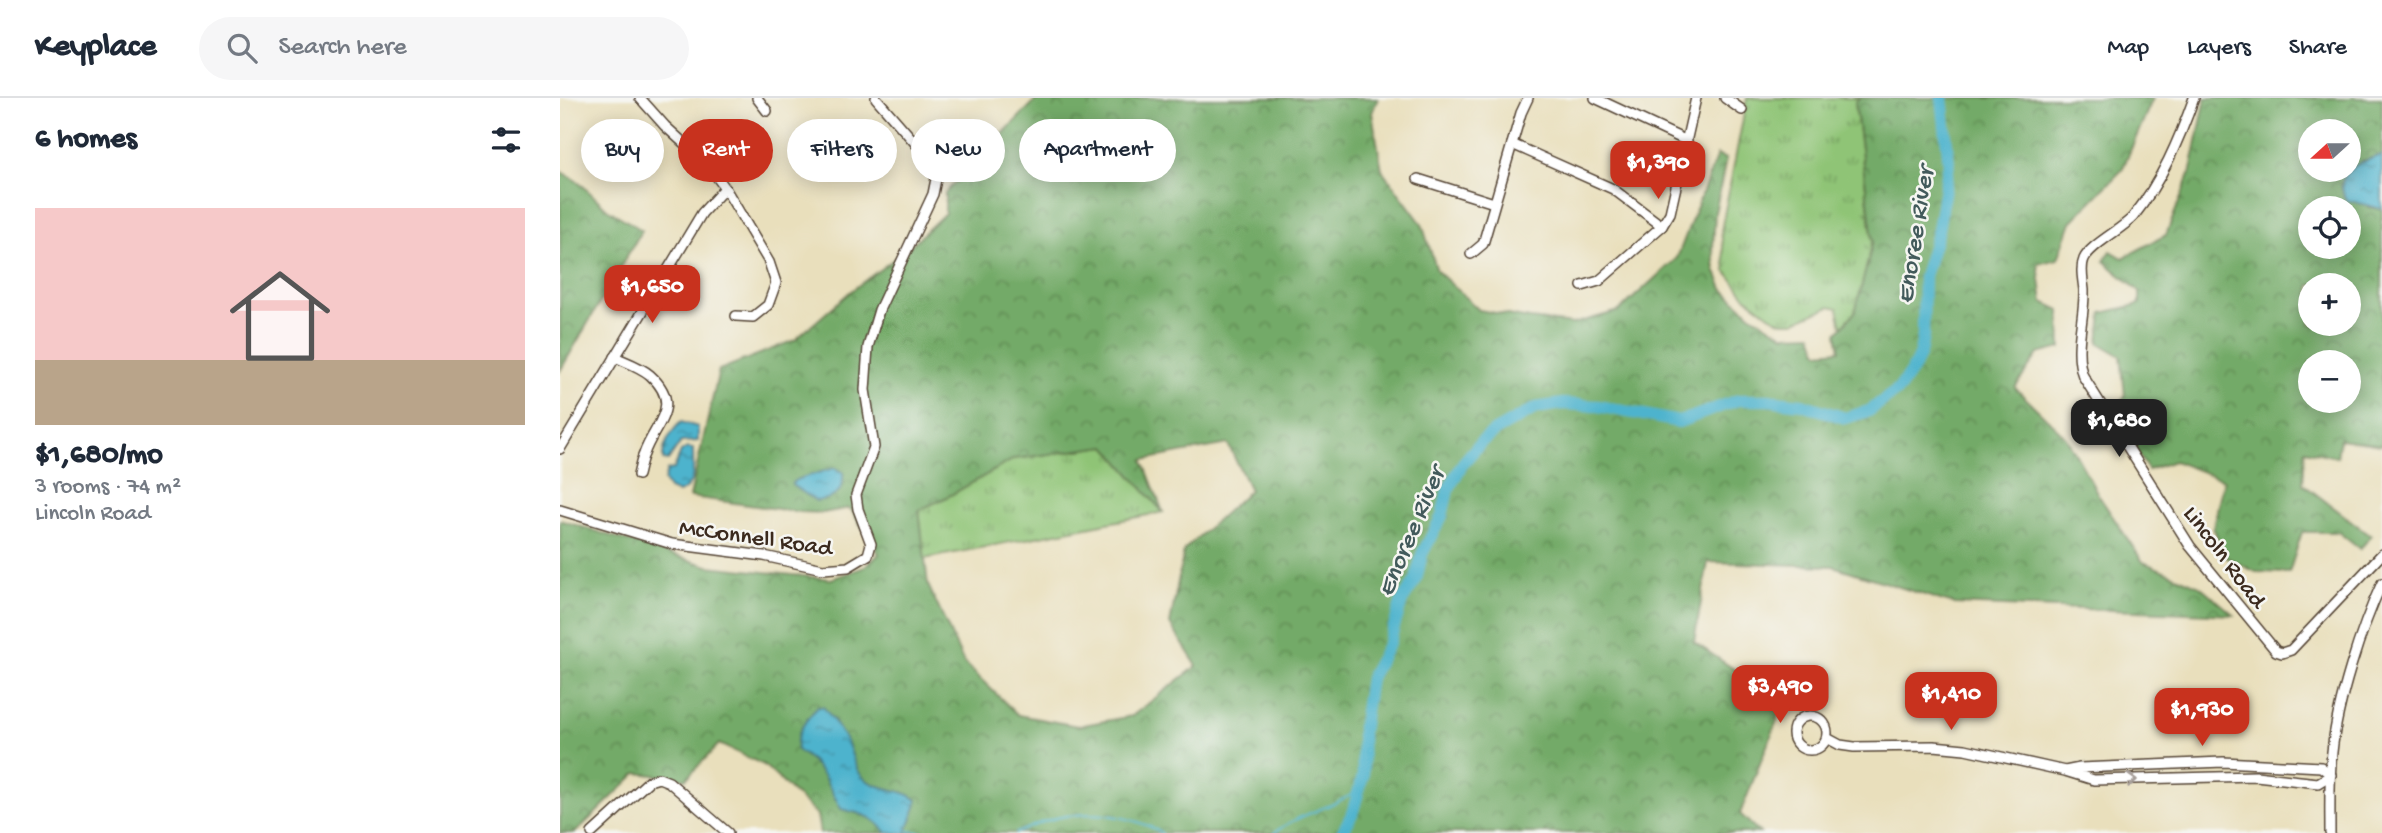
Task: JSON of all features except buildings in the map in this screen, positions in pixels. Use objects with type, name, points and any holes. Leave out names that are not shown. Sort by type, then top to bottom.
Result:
[{"type":"street","points":[[640,98],[665,126],[709,166],[769,262],[776,283],[768,305],[753,317],[736,316]]},
{"type":"street","points":[[757,98],[767,111]]},
{"type":"street","name":"McConnell Road","points":[[560,510],[672,544],[764,556],[823,569],[848,567],[868,555],[871,544],[856,501],[858,487],[874,447],[865,390],[868,347],[879,310],[933,194],[936,179],[930,161],[876,98]]},
{"type":"street","points":[[1471,254],[1483,244],[1528,98]]},
{"type":"street","points":[[1595,98],[1687,141]]},
{"type":"street","points":[[1582,286],[1600,281],[1662,226],[1670,212],[1696,98]]},
{"type":"street","points":[[1725,98],[1742,110]]},
{"type":"street","name":"Lincoln Road","points":[[2194,98],[2174,150],[2140,206],[2130,220],[2089,252],[2083,260],[2084,300],[2079,358],[2083,376],[2190,546],[2279,652],[2291,650],[2382,554]]},
{"type":"street","points":[[1512,144],[1614,189],[1662,226]]},
{"type":"street","points":[[1418,179],[1494,202]]},
{"type":"street","points":[[560,449],[702,213],[725,188]]},
{"type":"street","points":[[615,357],[649,374],[666,401],[663,421],[644,452],[638,475]]},
{"type":"street","points":[[2330,833],[2332,751],[2346,687],[2364,627],[2382,583]]},
{"type":"street","points":[[1827,738],[1840,745],[1854,747],[1934,746],[1965,749],[2094,779],[2256,776],[2318,783],[2331,775]]},
{"type":"street","points":[[2065,771],[2223,762],[2320,768],[2331,775]]},
{"type":"street","points":[[592,833],[649,781],[660,778],[669,782],[728,833]]},
{"type":"green space","points":[[1038,98],[1378,98],[1372,113],[1382,170],[1422,224],[1437,271],[1479,310],[1573,324],[1619,311],[1677,258],[1717,155],[1726,159],[1715,213],[1713,248],[1715,270],[1723,289],[1750,314],[1784,335],[1812,334],[1818,352],[1840,350],[1837,333],[1855,312],[1873,241],[1855,102],[1861,98],[2153,98],[2122,170],[2071,222],[2058,259],[2038,264],[2043,302],[2060,310],[2061,348],[2038,354],[2015,388],[2066,437],[2099,496],[2143,562],[2200,586],[2234,615],[1953,604],[1833,566],[1708,562],[1694,642],[1784,703],[1740,814],[1760,833],[820,833],[817,815],[764,765],[719,744],[686,779],[637,773],[575,833],[560,833],[560,520],[708,566],[831,579],[865,567],[879,554],[850,508],[823,513],[800,512],[690,497],[719,370],[795,340],[851,291],[906,250],[945,213],[945,193],[956,182],[1005,182],[1005,132]],"holes":[[[1228,444],[1250,490],[1184,550],[1170,624],[1197,666],[1132,716],[1078,726],[1018,715],[964,663],[928,585],[919,510],[1014,459],[1106,446],[1163,512],[1143,460]]]},
{"type":"green space","points":[[1747,98],[1861,98],[1855,102],[1873,241],[1855,313],[1842,327],[1838,308],[1830,306],[1794,322],[1782,322],[1747,298],[1726,271],[1721,231]]},
{"type":"green space","points":[[2206,98],[2382,98],[2382,155],[2362,161],[2368,207],[2382,209],[2382,445],[2340,439],[2337,457],[2305,450],[2303,484],[2371,536],[2360,549],[2338,532],[2302,532],[2289,573],[2256,572],[2225,557],[2213,527],[2224,480],[2174,461],[2148,470],[2112,410],[2125,397],[2121,356],[2099,343],[2102,313],[2140,304],[2140,292],[2104,261],[2111,251],[2123,258],[2166,235],[2190,174]]},
{"type":"green space","points":[[560,171],[580,183],[607,209],[642,230],[560,371]]},
{"type":"green space","points":[[1106,446],[1163,512],[924,559],[919,510],[1014,459]]},
{"type":"water","points":[[2382,155],[2382,209],[2361,204],[2361,196],[2344,196],[2342,190],[2342,182],[2361,182],[2361,162]]},
{"type":"water","points":[[681,422],[698,427],[698,441],[681,442],[668,461],[663,460],[668,440]]},
{"type":"water","points":[[687,448],[693,449],[693,475],[688,486],[678,493],[669,489],[664,481],[667,470],[674,469],[681,452]]},
{"type":"water","points":[[834,468],[843,472],[842,485],[837,494],[828,499],[816,501],[792,485],[798,479]]},
{"type":"water","points":[[818,707],[823,707],[836,725],[865,779],[917,800],[906,833],[887,833],[871,819],[841,809],[824,777],[812,761],[797,750],[799,732]]},
{"type":"waterway","name":"Enoree River","points":[[1342,833],[1352,814],[1363,776],[1362,732],[1370,678],[1389,643],[1402,601],[1416,580],[1422,554],[1442,516],[1448,490],[1463,463],[1481,442],[1536,408],[1563,404],[1598,406],[1679,422],[1738,400],[1768,400],[1802,404],[1845,418],[1869,411],[1899,389],[1920,353],[1923,336],[1924,276],[1938,230],[1949,163],[1942,98]]},
{"type":"waterway","points":[[1274,833],[1294,820],[1359,790]]},
{"type":"waterway","points":[[1016,833],[1051,819],[1083,814],[1125,818],[1162,833]]},
{"type":"waterway","points":[[908,831],[926,833]]}]
